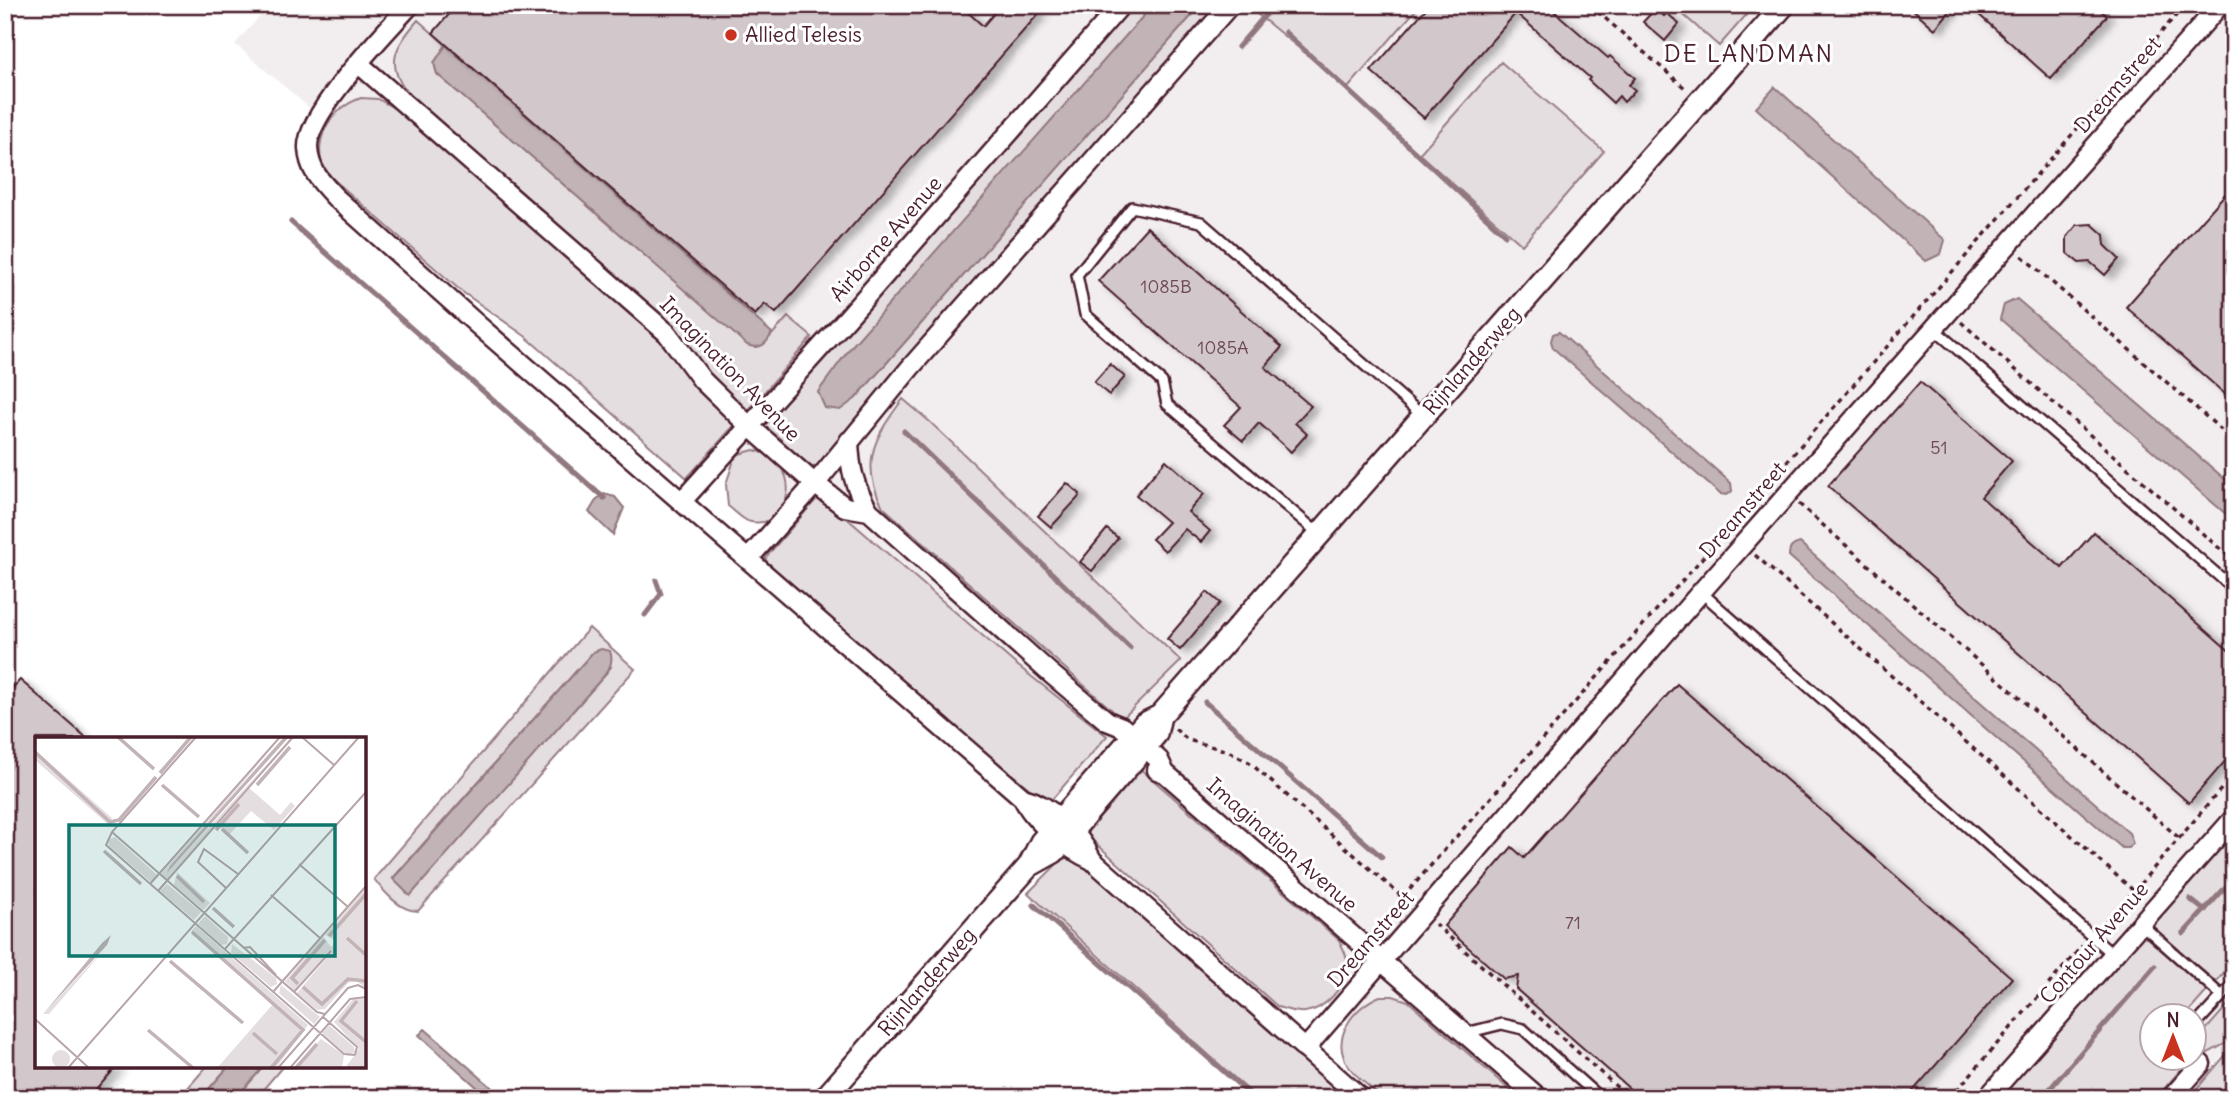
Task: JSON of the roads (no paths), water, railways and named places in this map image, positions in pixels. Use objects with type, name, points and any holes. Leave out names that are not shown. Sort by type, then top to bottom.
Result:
[{"type":"street","points":[[410,5],[358,63],[313,125],[307,145],[311,168],[336,198],[1023,798],[1029,812],[1085,844],[1093,860],[1361,1098]]},
{"type":"street","name":"Airborne Avenue","points":[[682,501],[849,316],[1121,5]]},
{"type":"street","points":[[748,559],[815,484],[910,368],[1230,5]]},
{"type":"street","name":"Rijnlanderweg","points":[[825,1098],[1029,866],[1054,852],[1061,831],[1135,746],[1156,734],[1160,716],[1784,5]]},
{"type":"street","name":"Dreamstreet","points":[[1305,1049],[1701,592],[2220,5]]},
{"type":"street","name":"Imagination Avenue","points":[[358,63],[667,333],[702,380],[815,484],[845,507],[869,511],[1107,720],[1115,735],[1159,760],[1166,773],[1539,1098]]},
{"type":"street","points":[[849,441],[856,489],[869,511]]},
{"type":"street","name":"Contour Avenue","points":[[1987,1098],[2234,818]]},
{"type":"street","points":[[2171,1098],[2194,1072]]},
{"type":"lane","points":[[1319,534],[1167,404],[1162,382],[1085,314],[1077,275],[1132,207],[1201,222],[1423,416]]},
{"type":"lane","points":[[1934,328],[2234,589]]},
{"type":"lane","points":[[1701,592],[2113,955]]},
{"type":"lane","points":[[2141,924],[2222,996]]},
{"type":"lane","points":[[2208,1012],[2234,983]]},
{"type":"lane","points":[[1464,1033],[1502,1024],[1523,1029],[1601,1098]]},
{"type":"waterway","points":[[1238,47],[1274,5]]},
{"type":"waterway","points":[[1285,32],[1505,235]]},
{"type":"waterway","points":[[291,222],[604,498]]},
{"type":"waterway","points":[[904,431],[1130,648]]},
{"type":"waterway","points":[[645,615],[661,594],[656,580]]},
{"type":"waterway","points":[[1205,702],[1382,857]]},
{"type":"waterway","points":[[2183,934],[2234,878]]},
{"type":"waterway","points":[[2190,899],[2205,911]]},
{"type":"waterway","points":[[1034,905],[1254,1098]]},
{"type":"waterway","points":[[2042,1098],[2155,966]]},
{"type":"place","name":"Allied Telesis","points":[[731,35]]},
{"type":"district","name":"DE LANDMAN","points":[[1749,54]]}]
